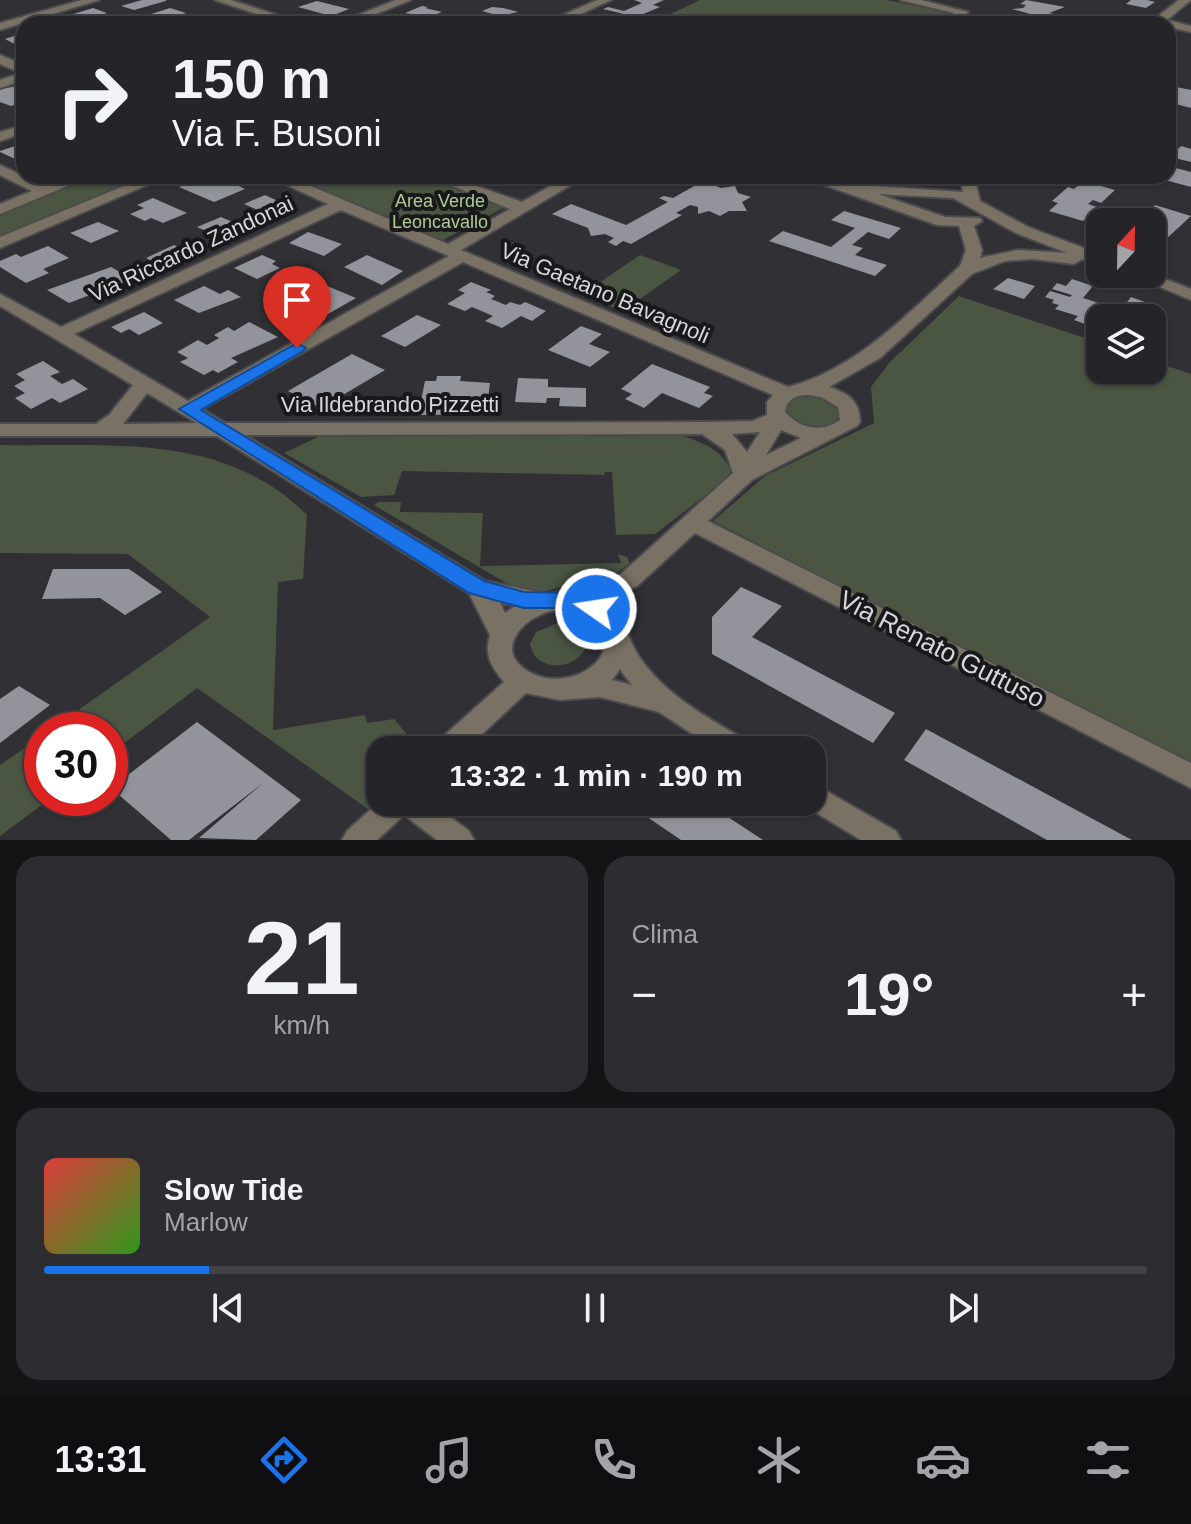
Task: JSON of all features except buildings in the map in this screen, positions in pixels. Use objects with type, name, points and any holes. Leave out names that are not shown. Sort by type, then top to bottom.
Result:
[{"type":"street","points":[[38,16],[94,0]]},
{"type":"street","points":[[220,0],[272,16]]},
{"type":"street","points":[[363,16],[406,0]]},
{"type":"street","points":[[568,16],[606,0]]},
{"type":"street","points":[[905,0],[963,12],[957,16]]},
{"type":"street","points":[[1165,16],[1186,0]]},
{"type":"street","points":[[29,184],[45,192]]},
{"type":"street","points":[[0,209],[65,184]]},
{"type":"street","points":[[0,243],[142,184]]},
{"type":"street","name":"Via Gaetano Bavagnoli","points":[[293,184],[786,393]]},
{"type":"street","points":[[456,184],[523,208]]},
{"type":"street","points":[[188,409],[455,253],[565,184]]},
{"type":"street","points":[[834,184],[915,211],[969,239]]},
{"type":"street","points":[[915,211],[911,203],[914,198],[944,184]]},
{"type":"street","points":[[966,270],[974,253],[969,239],[971,212],[968,184]]},
{"type":"street","points":[[848,188],[956,194],[971,212]]},
{"type":"street","name":"Via Riccardo Zandonai","points":[[60,334],[341,204]]},
{"type":"street","points":[[931,219],[971,212],[1086,256]]},
{"type":"street","points":[[845,401],[849,385],[873,354],[966,270],[997,256],[1015,254],[1086,260]]},
{"type":"street","points":[[1166,286],[1191,295]]},
{"type":"street","points":[[0,299],[188,409],[477,587],[524,600],[572,601],[601,593],[629,580],[744,475],[850,422],[850,408],[845,401],[830,393],[811,389]]},
{"type":"street","points":[[825,434],[803,432],[778,418],[775,407],[786,393],[811,389],[873,354]]},
{"type":"street","points":[[98,431],[116,419],[144,384]]},
{"type":"street","points":[[744,475],[778,418]]},
{"type":"street","name":"Via Ildebrando Pizzetti","points":[[0,430],[705,428],[755,427],[778,418]]},
{"type":"street","points":[[268,458],[278,446],[295,435],[331,427]]},
{"type":"street","points":[[705,428],[723,435],[740,454],[744,475]]},
{"type":"street","name":"Via Renato Guttuso","points":[[692,522],[1191,776]]},
{"type":"street","points":[[575,688],[607,672],[616,659],[619,601],[629,580]]},
{"type":"street","points":[[477,587],[491,608],[502,634]]},
{"type":"street","points":[[572,601],[596,609],[616,635],[632,670],[662,703],[716,736]]},
{"type":"street","points":[[545,602],[518,613],[502,634],[499,647],[502,660],[510,671],[522,681],[538,687],[600,687],[662,703]]},
{"type":"street","points":[[462,736],[522,681]]},
{"type":"street","points":[[826,804],[886,840]]},
{"type":"street","points":[[357,840],[384,816]]},
{"type":"street","points":[[427,816],[459,840]]},
{"type":"green space","points":[[700,0],[887,0],[948,13],[943,16],[666,16]]},
{"type":"green space","points":[[77,184],[134,184],[0,239],[0,214]]},
{"type":"green space","name":"Area Verde Leoncavallo","points":[[303,184],[445,184],[507,206],[441,241]]},
{"type":"green space","points":[[640,255],[681,270],[623,311],[581,295]]},
{"type":"green space","points":[[959,296],[1086,338],[1086,384],[1166,384],[1166,366],[1191,374],[1191,764],[713,521],[765,476],[874,423],[871,387],[890,362]]},
{"type":"green space","points":[[807,395],[822,397],[834,404],[840,412],[836,422],[821,427],[794,422],[784,407],[792,398]]},
{"type":"green space","points":[[681,435],[718,453],[732,475],[655,534],[616,535],[612,472],[605,472],[604,475],[402,471],[394,495],[361,497],[284,453],[320,436]]},
{"type":"green space","points":[[0,445],[163,449],[202,456],[239,469],[274,488],[307,515],[303,579],[278,582],[273,730],[365,715],[367,723],[394,719],[408,736],[366,736],[366,808],[197,688],[128,740],[128,712],[75,712],[210,617],[128,554],[0,553]]},
{"type":"green space","points":[[378,502],[401,502],[400,512],[483,513],[480,566],[621,563],[618,554],[627,557],[630,563],[600,586],[584,589],[561,587],[528,596],[374,505]]},
{"type":"green space","points":[[558,623],[577,629],[586,647],[573,661],[547,664],[533,653],[530,644],[536,632]]},
{"type":"green space","points":[[24,748],[24,816],[27,816],[0,836],[0,765]]},
{"type":"route","points":[[297,348],[188,409],[477,587],[524,600],[572,601],[596,609]]}]
